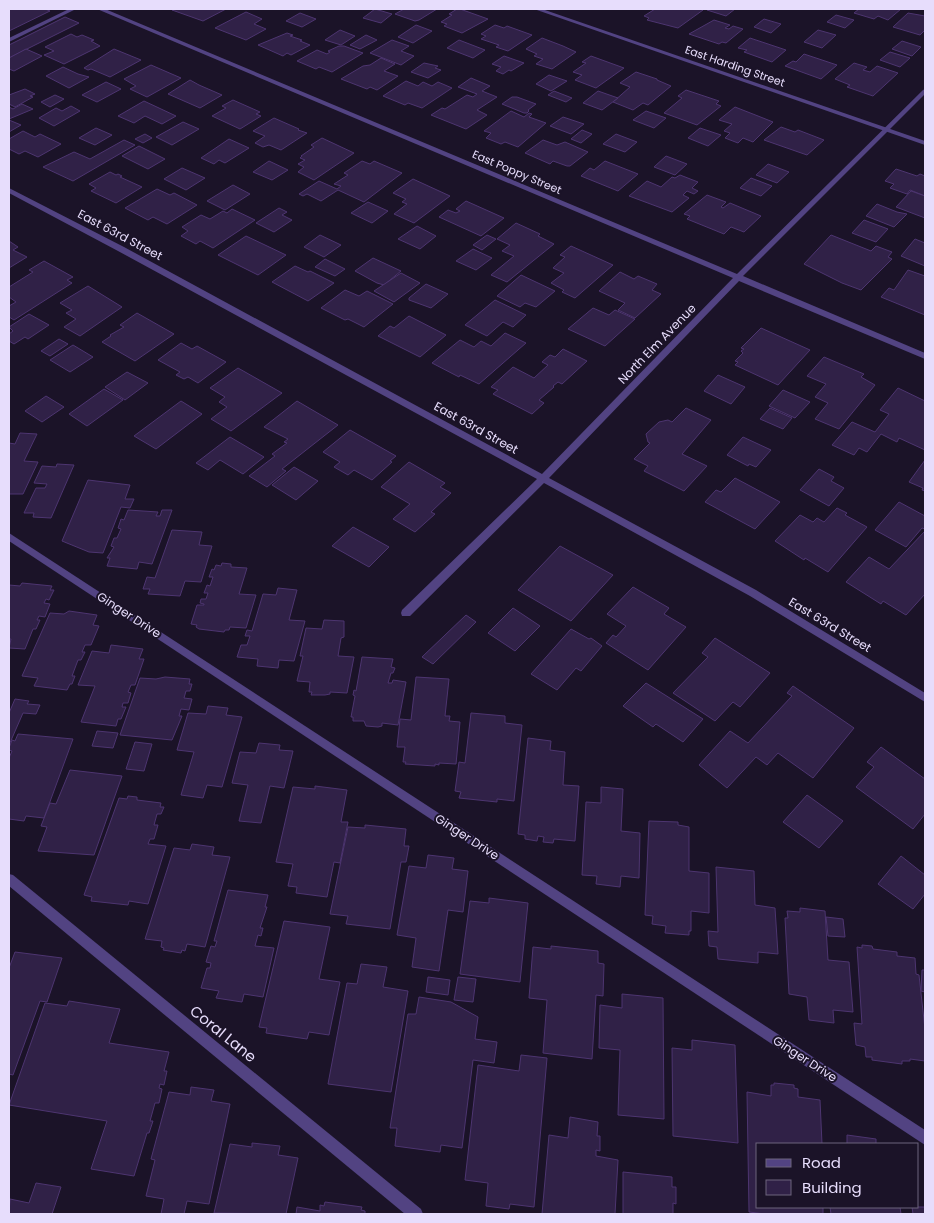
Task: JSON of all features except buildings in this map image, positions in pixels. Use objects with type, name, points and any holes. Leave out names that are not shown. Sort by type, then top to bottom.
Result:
[{"type":"street","points":[[9,40],[73,9]]},
{"type":"street","name":"East Poppy Street","points":[[100,9],[925,356]]},
{"type":"street","name":"East Harding Street","points":[[537,9],[925,143]]},
{"type":"street","name":"North Elm Avenue","points":[[406,613],[543,479],[738,277],[925,92]]},
{"type":"street","name":"East 63rd Street","points":[[9,190],[122,249],[753,593],[897,679],[925,698]]},
{"type":"street","name":"Ginger Drive","points":[[9,536],[925,1138]]},
{"type":"street","name":"Coral Lane","points":[[9,879],[416,1214]]}]
